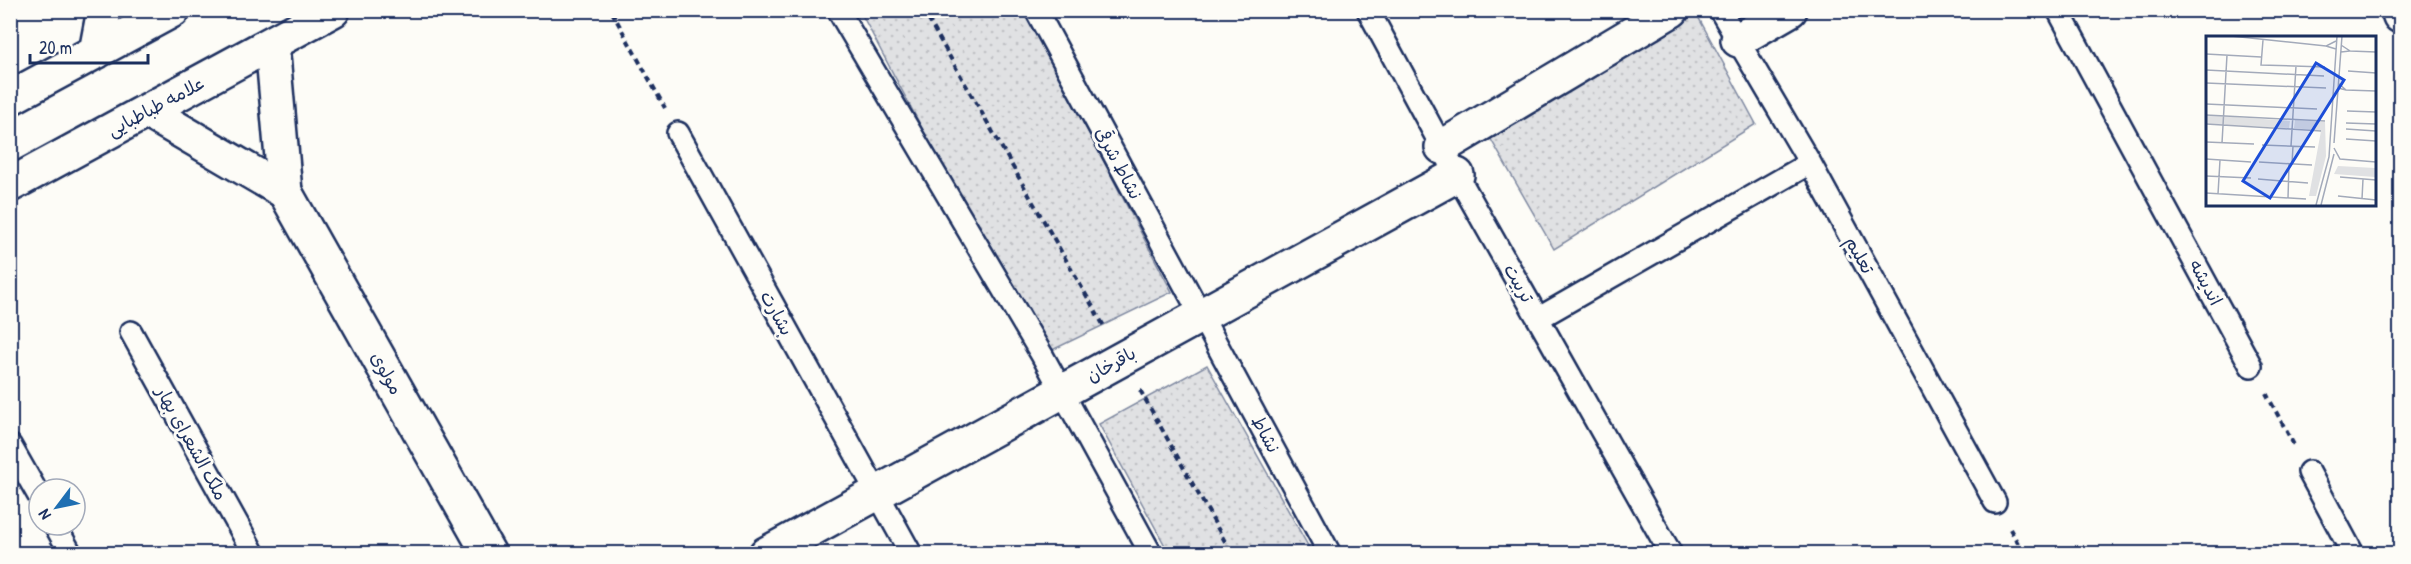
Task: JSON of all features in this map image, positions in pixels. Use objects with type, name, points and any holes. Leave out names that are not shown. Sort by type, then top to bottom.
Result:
[{"type":"street","points":[[96,52],[104,10]]},
{"type":"street","name":"علامه طباطبایی","points":[[10,185],[333,10]]},
{"type":"street","name":"باقرخان","points":[[766,554],[1201,315],[1449,161],[1672,10]]},
{"type":"street","points":[[1738,40],[1790,10]]},
{"type":"street","points":[[2398,10],[2400,16]]},
{"type":"street","points":[[10,98],[167,12]]},
{"type":"street","points":[[272,44],[285,192]]},
{"type":"street","points":[[147,111],[285,192]]},
{"type":"street","name":"مولوی","points":[[285,192],[489,554]]},
{"type":"lane","points":[[838,10],[1062,391],[1151,554]]},
{"type":"lane","name":"نشاط شرقی","points":[[1036,10],[1201,315]]},
{"type":"lane","name":"تربیت","points":[[1368,10],[1449,161],[1671,554]]},
{"type":"lane","name":"تعلیم","points":[[1720,10],[1810,163],[1995,502]]},
{"type":"lane","name":"اندیشه","points":[[2058,10],[2251,366]]},
{"type":"lane","name":"بشارت","points":[[678,133],[911,554]]},
{"type":"lane","points":[[1539,318],[1810,163]]},
{"type":"lane","name":"نشاط","points":[[1201,315],[1330,554]]},
{"type":"lane","name":"ملک الشعرای بهار","points":[[131,332],[254,554]]},
{"type":"lane","points":[[10,445],[28,477]]},
{"type":"lane","points":[[2309,472],[2353,554]]},
{"type":"lane","points":[[62,537],[71,554]]},
{"type":"path","points":[[923,10],[1232,554]]},
{"type":"path","points":[[612,12],[678,133]]},
{"type":"path","points":[[2251,366],[2309,472]]},
{"type":"shaded area","points":[[1687,10],[1695,11],[1756,124],[1554,249],[1485,129]]},
{"type":"shaded area","points":[[860,11],[1025,11],[1172,292],[1042,355]]},
{"type":"shaded area","points":[[1207,365],[1312,553],[1169,553],[1099,424]]}]
